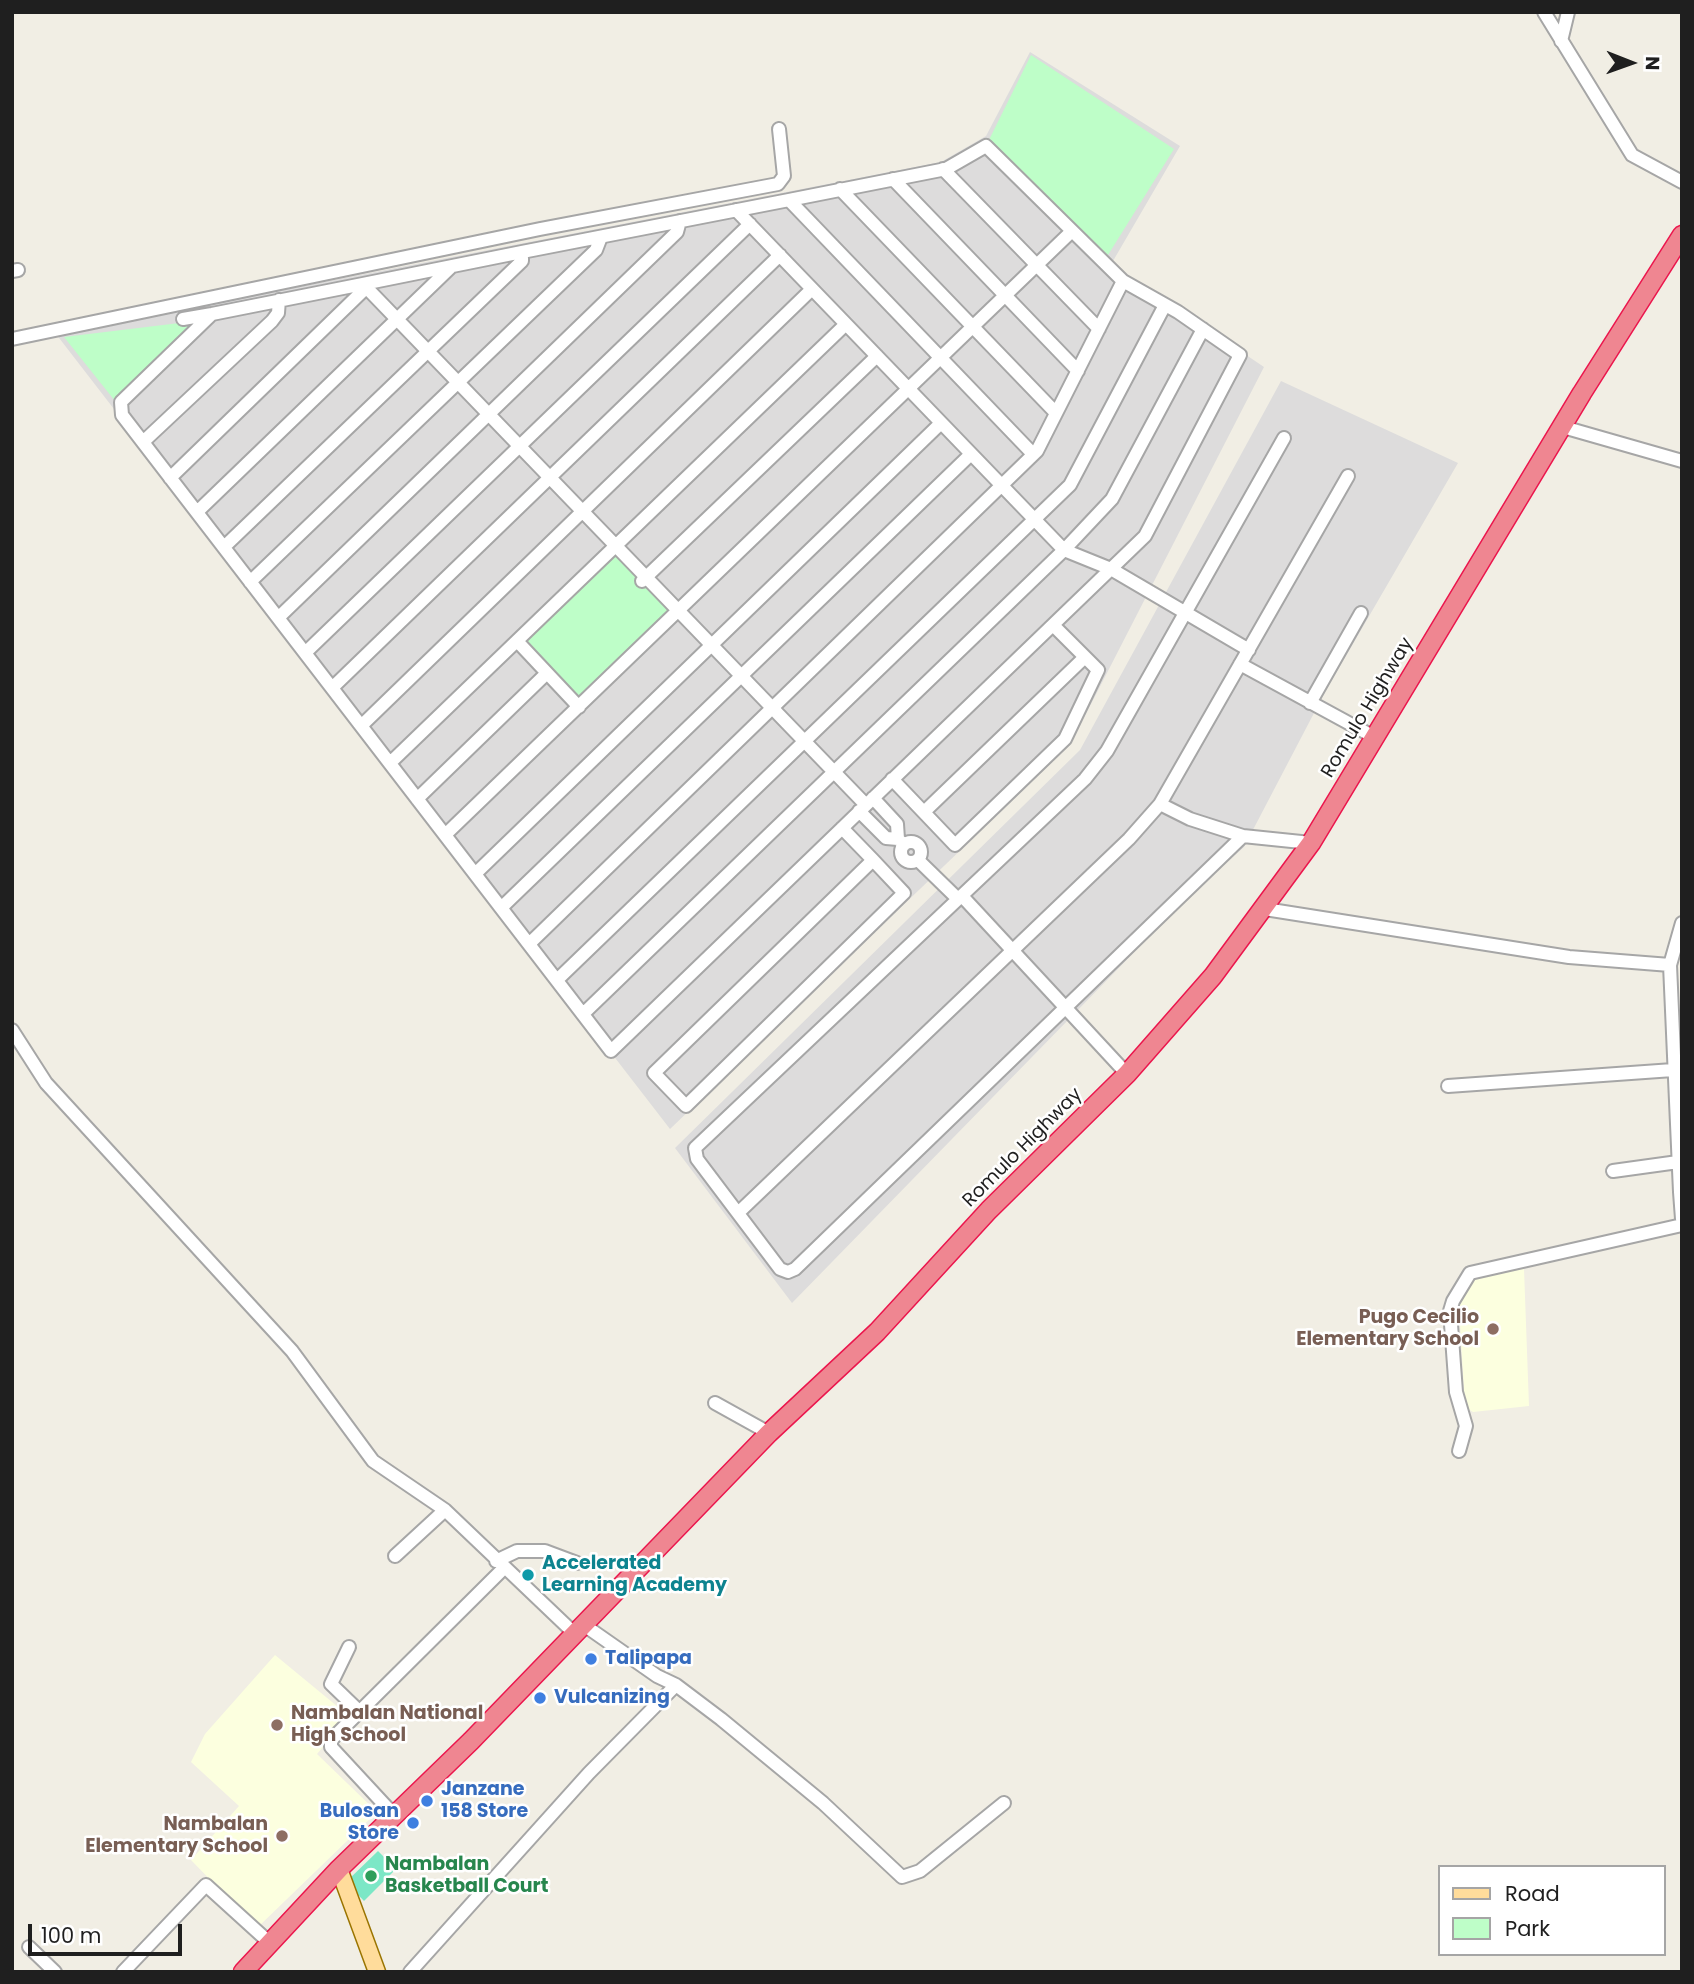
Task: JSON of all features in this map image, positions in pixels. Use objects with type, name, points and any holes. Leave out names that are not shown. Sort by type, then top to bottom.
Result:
[{"type":"highway","name":"Romulo Highway","points":[[243,1972],[339,1869],[579,1629],[769,1433],[877,1332],[989,1210],[1126,1074],[1206,984],[1265,909],[1311,843],[1682,235]]},
{"type":"main road","points":[[339,1869],[377,1972]]},
{"type":"street","points":[[1544,12],[1632,155],[1682,182]]},
{"type":"street","points":[[1561,41],[1568,12]]},
{"type":"street","points":[[12,339],[540,229],[778,184],[784,176],[779,129]]},
{"type":"street","points":[[183,319],[943,169],[986,146],[1124,281],[1240,355],[1150,528],[1111,569],[611,1051],[122,415],[121,402],[212,314]]},
{"type":"street","points":[[943,169],[1099,329]]},
{"type":"street","points":[[893,179],[1078,371]]},
{"type":"street","points":[[840,189],[1056,413]]},
{"type":"street","points":[[789,200],[1033,454]]},
{"type":"street","points":[[736,210],[1064,550],[1111,569],[1249,650]]},
{"type":"street","points":[[278,618],[677,232],[680,221]]},
{"type":"street","points":[[305,653],[750,224]]},
{"type":"street","points":[[445,835],[1072,230]]},
{"type":"street","points":[[250,582],[596,250],[601,237]]},
{"type":"street","points":[[224,547],[522,261],[522,252]]},
{"type":"street","points":[[332,688],[780,255]]},
{"type":"street","points":[[197,512],[452,266]]},
{"type":"street","points":[[529,944],[1033,454],[1124,281]]},
{"type":"street","points":[[367,284],[397,319],[615,545],[644,580],[679,611],[866,805],[886,838],[919,845],[922,854],[919,860],[1013,951],[1126,1074]]},
{"type":"street","points":[[170,478],[367,284]]},
{"type":"street","points":[[361,726],[813,289]]},
{"type":"street","points":[[143,442],[272,321],[278,313],[279,300]]},
{"type":"street","points":[[557,981],[1070,485],[1165,305]]},
{"type":"street","points":[[390,763],[846,324]]},
{"type":"street","points":[[583,1014],[1064,550],[1112,499],[1203,329]]},
{"type":"street","points":[[644,580],[877,356]]},
{"type":"street","points":[[475,874],[941,423]]},
{"type":"street","points":[[1563,428],[1682,461]]},
{"type":"street","points":[[1242,836],[791,1272],[780,1269],[697,1159],[695,1147],[1098,763],[1284,438]]},
{"type":"street","points":[[501,908],[971,454]]},
{"type":"street","points":[[738,1213],[1129,839],[1160,804],[1348,476]]},
{"type":"street","points":[[1310,703],[1361,613]]},
{"type":"street","points":[[892,779],[955,845],[1065,739],[1098,670],[1053,625]]},
{"type":"street","points":[[517,641],[579,707]]},
{"type":"street","points":[[924,812],[1085,657]]},
{"type":"street","points":[[1240,664],[1376,738]]},
{"type":"street","points":[[417,799],[547,673]]},
{"type":"street","points":[[1160,804],[1190,819],[1242,836],[1311,843]]},
{"type":"street","points":[[866,805],[897,824],[901,842]]},
{"type":"street","points":[[842,828],[873,860],[904,893],[686,1106],[654,1073],[873,860]]},
{"type":"street","points":[[1265,909],[1569,957],[1670,965]]},
{"type":"street","points":[[1682,923],[1670,965],[1682,1219]]},
{"type":"street","points":[[12,1030],[46,1083],[292,1351],[373,1461],[445,1510],[500,1564],[579,1629],[676,1685],[823,1803],[902,1877],[920,1871],[1004,1803]]},
{"type":"street","points":[[1448,1086],[1673,1070]]},
{"type":"street","points":[[1613,1171],[1678,1162]]},
{"type":"street","points":[[1460,1451],[1465,1426],[1456,1392],[1450,1311],[1452,1301],[1470,1273],[1682,1225]]},
{"type":"street","points":[[715,1403],[769,1433]]},
{"type":"street","points":[[395,1556],[445,1510]]},
{"type":"street","points":[[394,1815],[331,1747],[331,1740],[500,1564],[517,1551],[545,1551],[577,1563]]},
{"type":"street","points":[[349,1647],[331,1684],[359,1712]]},
{"type":"street","points":[[410,1972],[569,1793],[676,1685]]},
{"type":"street","points":[[123,1972],[206,1885],[271,1944]]},
{"type":"street","points":[[29,1947],[55,1972]]},
{"type":"shaded area","points":[[1030,52],[1180,146],[1113,261],[1126,274],[1264,367],[1070,745],[670,1129],[56,334],[941,162],[986,136]]},
{"type":"shaded area","points":[[1281,381],[1458,463],[1325,692],[1244,847],[1190,895],[792,1303],[675,1148],[1080,750]]},
{"type":"shaded area","name":"Pugo Cecilio Elementary School","points":[[1524,1269],[1529,1406],[1473,1412],[1465,1407],[1459,1307],[1473,1275]]},
{"type":"shaded area","points":[[275,1655],[349,1716],[317,1754],[377,1812],[257,1928],[191,1860],[239,1806],[191,1762],[205,1734]]},
{"type":"green space","points":[[1031,55],[1174,149],[1108,255],[986,146]]},
{"type":"green space","points":[[196,321],[115,401],[64,337]]},
{"type":"green space","points":[[615,552],[672,610],[578,702],[521,641]]},
{"type":"green space","name":"Nambalan Basketball Court","points":[[378,1851],[396,1869],[364,1901],[346,1882]]},
{"type":"place","name":"Pugo Cecilio Elementary School","points":[[1493,1329]]},
{"type":"place","name":"Accelerated Learning Academy","points":[[528,1575]]},
{"type":"place","name":"Talipapa","points":[[591,1659]]},
{"type":"place","name":"Vulcanizing","points":[[540,1698]]},
{"type":"place","name":"Nambalan National High School","points":[[277,1725]]},
{"type":"place","name":"Janzane 158 Store","points":[[427,1801]]},
{"type":"place","name":"Bulosan Store","points":[[413,1823]]},
{"type":"place","name":"Nambalan Elementary School","points":[[282,1836]]},
{"type":"place","name":"Nambalan Basketball Court","points":[[371,1876]]}]
